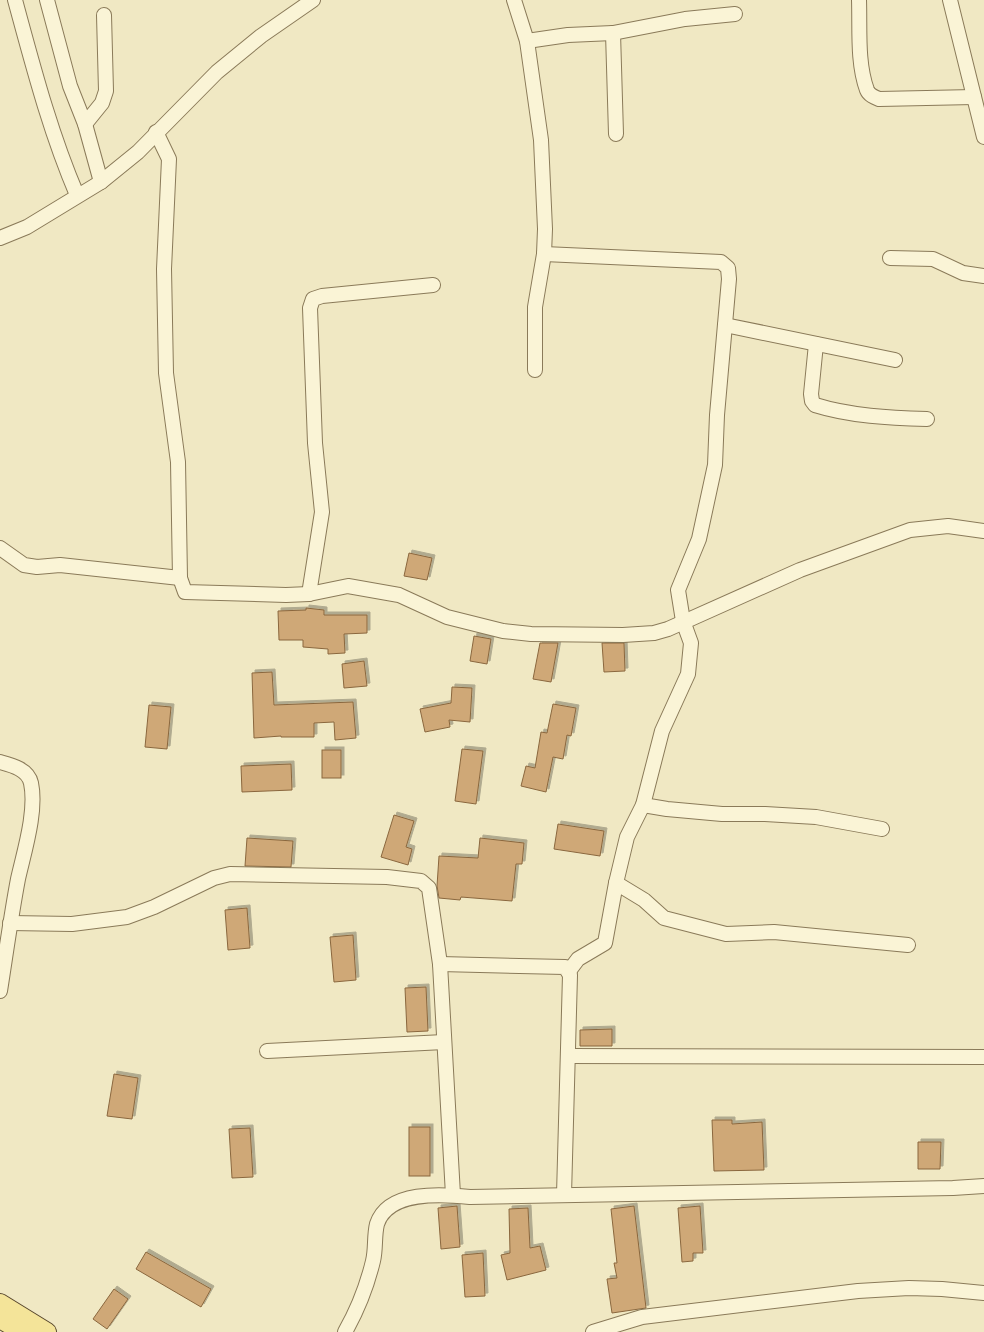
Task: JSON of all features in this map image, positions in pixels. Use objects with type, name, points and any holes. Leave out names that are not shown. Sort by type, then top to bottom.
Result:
[{"type":"main road","points":[[0,1302],[47,1332]]},
{"type":"main road","points":[[0,1319],[22,1332]]},
{"type":"street","points":[[15,0],[41,95],[62,159],[77,195]]},
{"type":"street","points":[[47,0],[70,86],[85,124],[101,182]]},
{"type":"street","points":[[0,238],[27,227],[77,195],[101,182],[138,152],[156,132],[217,72],[261,36],[313,0]]},
{"type":"street","points":[[514,0],[527,41],[541,140],[545,229],[544,254],[535,307],[535,370]]},
{"type":"street","points":[[859,0],[862,61],[868,91],[873,97],[879,99],[974,96]]},
{"type":"street","points":[[950,0],[984,137]]},
{"type":"street","points":[[527,41],[568,35],[613,32],[685,18],[735,14]]},
{"type":"street","points":[[85,124],[102,103],[106,91],[104,15]]},
{"type":"street","points":[[613,32],[616,134]]},
{"type":"street","points":[[156,132],[169,159],[164,269],[166,358],[178,462],[180,578],[184,592],[196,594],[309,594],[348,586],[399,595],[447,618],[503,631],[531,634],[639,634],[668,629],[800,570],[910,530],[948,526],[984,531]]},
{"type":"street","points":[[544,254],[721,262],[728,268],[729,279],[717,415],[715,465],[699,539],[678,590],[684,621],[691,643],[688,674],[662,731],[643,805],[627,837],[604,943],[578,958],[569,971]]},
{"type":"street","points":[[890,258],[933,259],[963,273],[984,276]]},
{"type":"street","points":[[309,594],[322,512],[315,443],[310,308],[313,299],[322,296],[433,285]]},
{"type":"street","points":[[725,325],[895,360]]},
{"type":"street","points":[[816,344],[811,394],[814,405],[845,412],[900,418],[927,419]]},
{"type":"street","points":[[0,548],[24,564],[38,567],[60,565],[180,578]]},
{"type":"street","points":[[0,762],[19,768],[31,782],[32,811],[10,923],[1,981]]},
{"type":"street","points":[[643,805],[667,809],[722,814],[765,814],[816,817],[882,829]]},
{"type":"street","points":[[10,923],[72,924],[127,917],[214,878],[230,874],[387,877],[421,881],[429,888],[440,964],[453,1195]]},
{"type":"street","points":[[616,883],[644,900],[664,918],[726,934],[774,932],[908,945]]},
{"type":"street","points":[[440,964],[565,967],[569,971],[564,1194]]},
{"type":"street","points":[[267,1051],[444,1042]]},
{"type":"street","points":[[568,1056],[984,1057]]},
{"type":"street","points":[[346,1332],[366,1288],[374,1259],[377,1224],[386,1210],[397,1202],[420,1196],[453,1195],[470,1197],[564,1194],[953,1188],[984,1186]]},
{"type":"street","points":[[593,1332],[642,1317],[858,1291],[909,1288],[984,1293]]},
{"type":"building","points":[[409,553],[432,558],[427,580],[404,576]]},
{"type":"building","points":[[306,608],[324,610],[324,615],[367,615],[367,633],[344,634],[345,653],[328,654],[328,649],[303,647],[303,640],[279,640],[278,611],[306,610]]},
{"type":"building","points":[[474,636],[491,639],[487,664],[470,661]]},
{"type":"building","points":[[540,643],[558,643],[551,682],[533,679]]},
{"type":"building","points":[[602,643],[624,643],[625,671],[604,672]]},
{"type":"building","points":[[364,661],[367,686],[344,688],[342,664]]},
{"type":"building","points":[[272,672],[274,705],[353,702],[356,738],[335,740],[334,722],[314,723],[314,737],[281,736],[254,738],[252,673]]},
{"type":"building","points":[[452,687],[472,688],[470,722],[449,720],[450,727],[425,732],[420,709],[451,703]]},
{"type":"building","points":[[553,704],[576,708],[571,736],[567,735],[563,759],[553,757],[546,792],[521,786],[526,766],[535,768],[541,732],[547,733]]},
{"type":"building","points":[[149,705],[171,707],[167,749],[145,747]]},
{"type":"building","points":[[462,749],[483,751],[476,804],[455,801]]},
{"type":"building","points":[[322,750],[341,750],[341,778],[322,778]]},
{"type":"building","points":[[291,764],[292,790],[242,792],[241,766]]},
{"type":"building","points":[[394,815],[414,821],[406,847],[412,849],[408,865],[381,857]]},
{"type":"building","points":[[558,824],[604,831],[600,856],[554,849]]},
{"type":"building","points":[[247,838],[293,841],[291,867],[245,866]]},
{"type":"building","points":[[480,838],[524,843],[522,864],[516,864],[512,901],[461,897],[460,900],[439,898],[437,886],[439,856],[478,858]]},
{"type":"building","points":[[247,908],[250,948],[228,950],[225,910]]},
{"type":"building","points":[[353,935],[356,980],[334,982],[330,937]]},
{"type":"building","points":[[426,987],[428,1031],[407,1032],[405,988]]},
{"type":"building","points":[[612,1029],[612,1046],[580,1046],[580,1030]]},
{"type":"building","points":[[114,1074],[138,1078],[132,1119],[107,1116]]},
{"type":"building","points":[[712,1120],[732,1120],[732,1124],[762,1122],[764,1170],[714,1171]]},
{"type":"building","points":[[409,1127],[430,1127],[430,1176],[409,1176]]},
{"type":"building","points":[[250,1128],[253,1177],[232,1178],[229,1129]]},
{"type":"building","points":[[918,1142],[941,1142],[940,1169],[918,1169]]},
{"type":"building","points":[[457,1206],[460,1247],[441,1249],[438,1208]]},
{"type":"building","points":[[634,1206],[646,1308],[612,1313],[607,1279],[617,1278],[614,1263],[617,1263],[611,1209]]},
{"type":"building","points":[[700,1206],[703,1253],[693,1253],[693,1261],[682,1262],[678,1208]]},
{"type":"building","points":[[528,1208],[530,1248],[540,1246],[546,1270],[507,1280],[501,1255],[510,1253],[509,1209]]},
{"type":"building","points":[[146,1252],[211,1289],[201,1307],[136,1269]]},
{"type":"building","points":[[483,1253],[485,1296],[465,1297],[462,1255]]},
{"type":"building","points":[[114,1289],[128,1299],[107,1329],[93,1319]]}]
